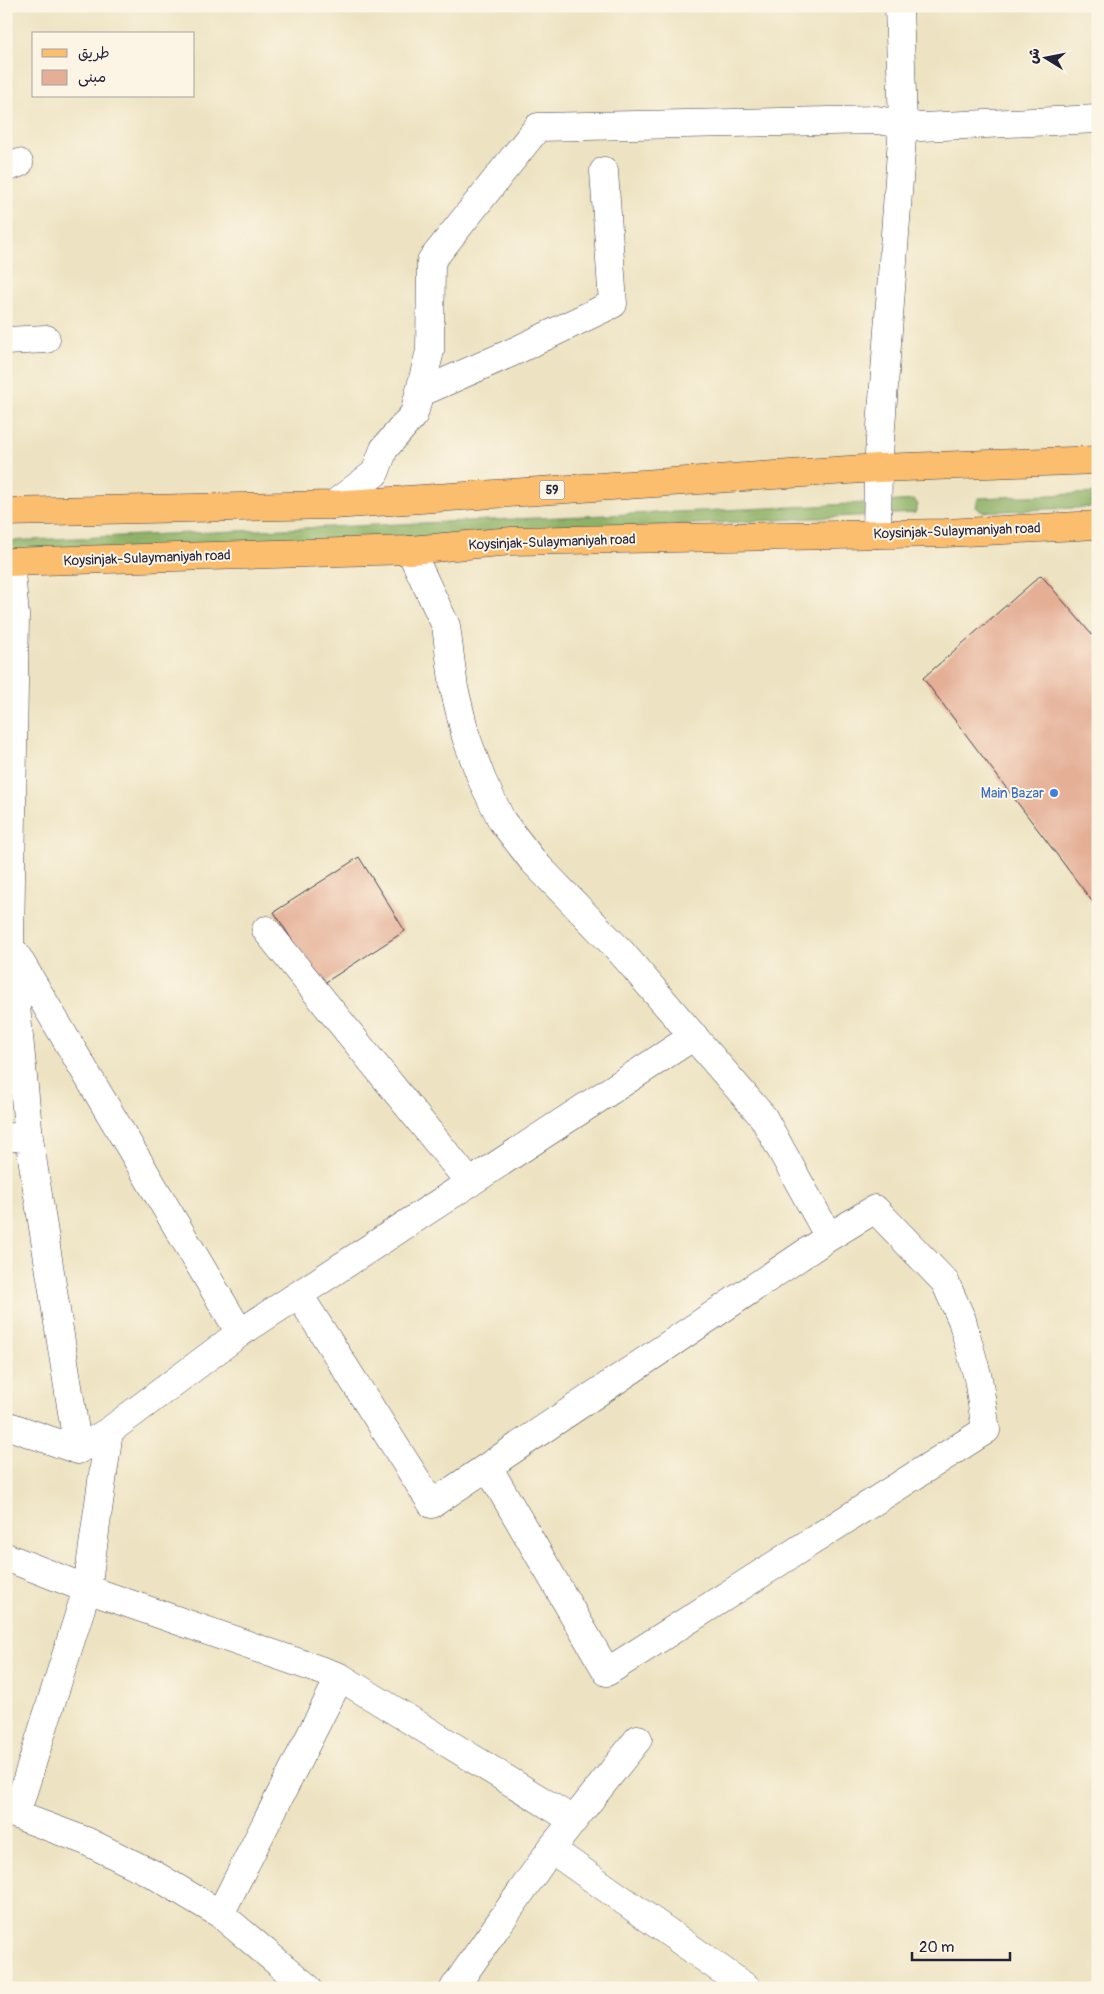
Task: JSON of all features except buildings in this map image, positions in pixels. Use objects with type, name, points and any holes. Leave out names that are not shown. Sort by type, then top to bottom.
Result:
[{"type":"main road","name":"59","points":[[6,512],[333,505],[878,468],[1098,460]]},
{"type":"main road","name":"Koysinjak-Sulaymaniyah road","points":[[8,562],[410,550],[512,541],[945,533],[1098,525]]},
{"type":"street","points":[[877,534],[878,468],[903,124],[899,6]]},
{"type":"street","points":[[333,505],[375,473],[384,449],[414,414],[430,350],[431,261],[538,127],[877,120],[921,127],[1098,119]]},
{"type":"street","points":[[420,393],[515,351],[612,304],[604,171]]},
{"type":"street","points":[[6,341],[46,339]]},
{"type":"street","points":[[410,550],[446,626],[454,688],[466,737],[482,780],[502,821],[533,861],[621,952],[763,1117],[829,1237]]},
{"type":"street","points":[[8,562],[10,618],[10,945],[18,1138],[78,1450]]},
{"type":"street","points":[[266,930],[470,1183]]},
{"type":"street","points":[[10,945],[240,1333]]},
{"type":"street","points":[[78,1450],[109,1431],[240,1333],[694,1036]]},
{"type":"street","points":[[299,1295],[432,1504],[829,1237],[875,1210],[945,1282],[962,1320],[978,1378],[986,1430],[607,1672],[488,1467]]},
{"type":"street","points":[[6,1425],[78,1450]]},
{"type":"street","points":[[109,1431],[87,1589],[11,1812],[86,1841],[136,1866],[220,1914],[308,1988]]},
{"type":"street","points":[[6,1557],[87,1589],[340,1677],[573,1820]]},
{"type":"street","points":[[220,1914],[340,1677]]},
{"type":"street","points":[[454,1988],[551,1849],[638,1739]]},
{"type":"street","points":[[551,1849],[747,1988]]},
{"type":"green space","points":[[1098,493],[1098,507],[982,512],[976,507],[978,498]]},
{"type":"green space","points":[[915,500],[918,505],[915,513],[6,555],[6,541]]},
{"type":"place","name":"Main Bazar","points":[[1054,793]]}]
